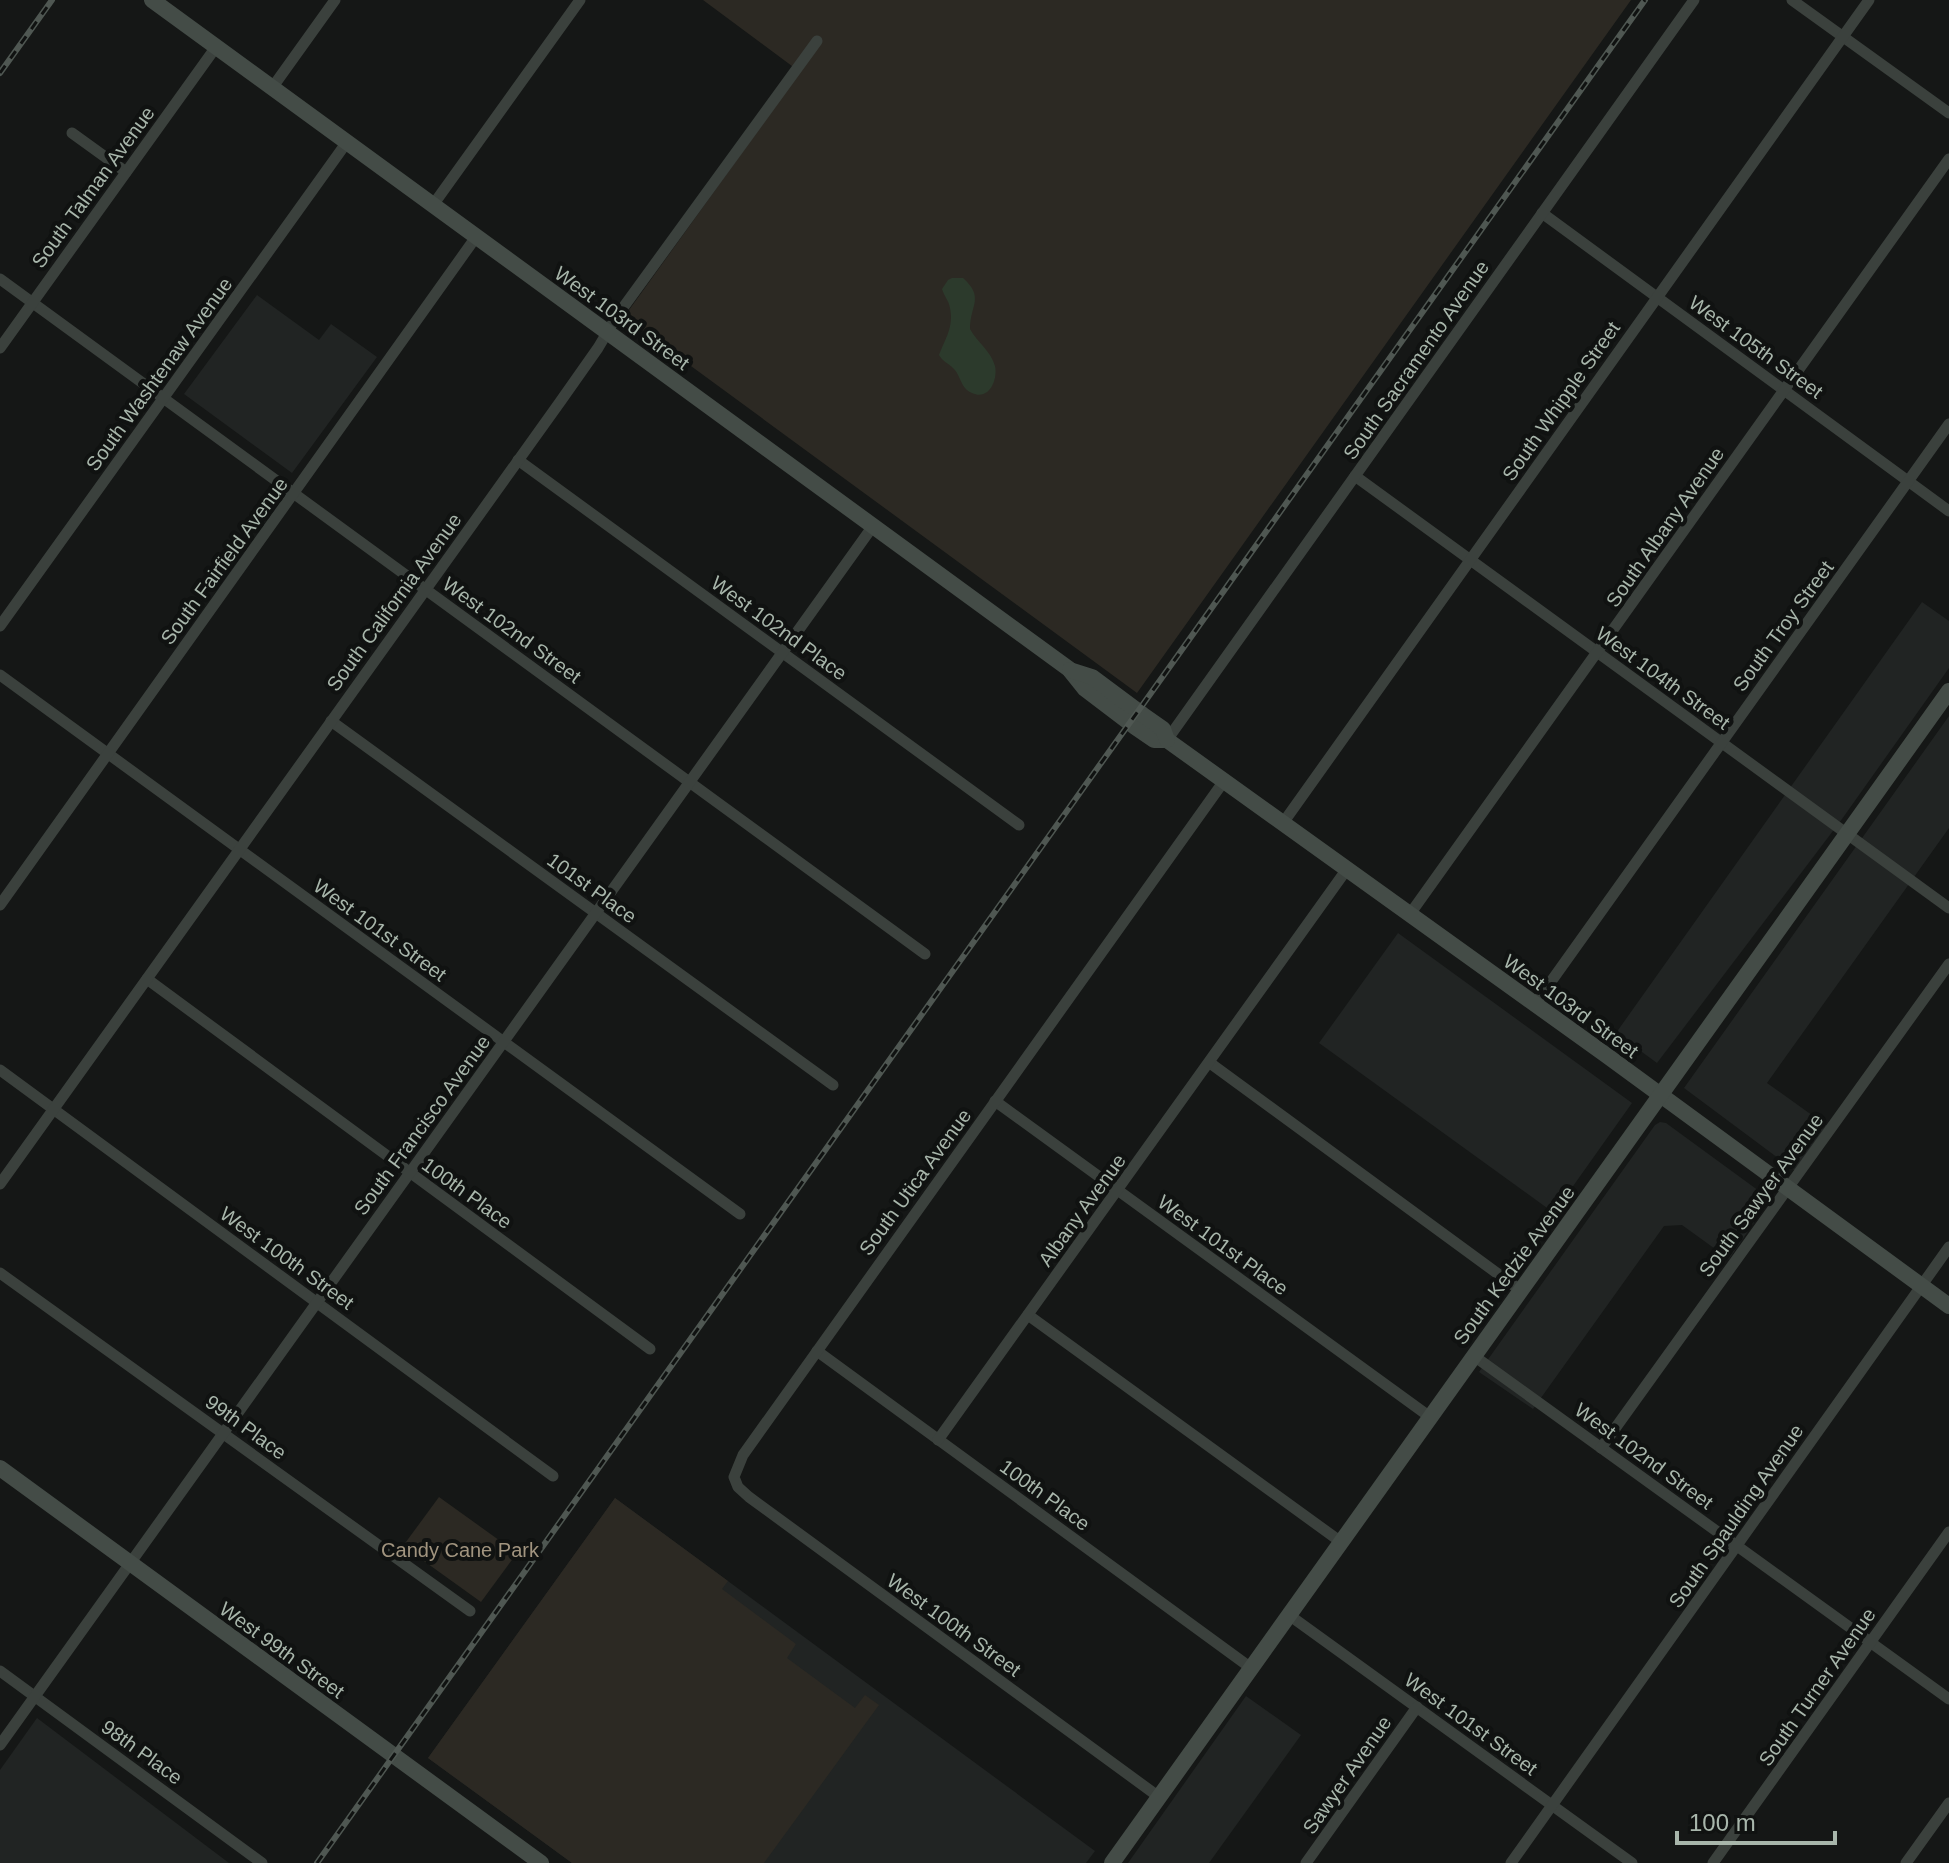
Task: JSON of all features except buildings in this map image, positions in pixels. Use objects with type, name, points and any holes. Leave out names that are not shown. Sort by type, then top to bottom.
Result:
[{"type":"main road","name":"West 103rd Street","points":[[152,0],[1069,669],[1085,689],[1135,727],[1154,740],[1167,740],[1949,1306]]},
{"type":"main road","name":"South Kedzie Avenue","points":[[1112,1863],[1949,691]]},
{"type":"main road","name":"West 99th Street","points":[[0,1468],[541,1863]]},
{"type":"street","points":[[272,88],[335,0]]},
{"type":"street","points":[[433,205],[580,0]]},
{"type":"street","name":"South Sacramento Avenue","points":[[1167,740],[1694,0]]},
{"type":"street","points":[[1792,0],[1949,113]]},
{"type":"street","name":"South Whipple Street","points":[[1283,823],[1869,0]]},
{"type":"street","name":"South California Avenue","points":[[0,1184],[426,590],[617,316],[817,41]]},
{"type":"street","name":"South Talman Avenue","points":[[0,348],[216,47]]},
{"type":"street","points":[[72,133],[126,172]]},
{"type":"street","name":"South Washtenaw Avenue","points":[[0,626],[347,142]]},
{"type":"street","name":"South Albany Avenue","points":[[1410,914],[1949,159]]},
{"type":"street","name":"West 105th Street","points":[[1542,213],[1949,511]]},
{"type":"street","name":"South Fairfield Avenue","points":[[0,905],[476,237]]},
{"type":"street","name":"West 102nd Street","points":[[0,279],[925,954]]},
{"type":"street","name":"South Troy Street","points":[[1535,1004],[1949,424]]},
{"type":"street","name":"West 102nd Place","points":[[518,460],[1019,825]]},
{"type":"street","name":"West 104th Street","points":[[1355,476],[1949,908]]},
{"type":"street","name":"South Francisco Avenue","points":[[0,1745],[873,526]]},
{"type":"street","name":"West 101st Street","points":[[0,675],[740,1214]]},
{"type":"street","name":"101st Place","points":[[331,721],[833,1085]]},
{"type":"street","name":"South Utica Avenue","points":[[734,1477],[743,1455],[1224,781]]},
{"type":"street","name":"Albany Avenue","points":[[938,1440],[1347,869]]},
{"type":"street","name":"South Sawyer Avenue","points":[[1601,1448],[1949,964]]},
{"type":"street","name":"100th Place","points":[[147,979],[650,1349]]},
{"type":"street","points":[[1210,1063],[1520,1290]]},
{"type":"street","name":"West 100th Street","points":[[0,1070],[553,1476]]},
{"type":"street","name":"West 101st Place","points":[[995,1101],[1430,1417]]},
{"type":"street","name":"South Spaulding Avenue","points":[[1511,1863],[1949,1247]]},
{"type":"street","name":"99th Place","points":[[0,1273],[470,1611]]},
{"type":"street","points":[[1028,1315],[1341,1542]]},
{"type":"street","name":"100th Place","points":[[817,1351],[1251,1668]]},
{"type":"street","name":"West 102nd Street","points":[[1474,1356],[1949,1699]]},
{"type":"street","name":"West 100th Street","points":[[734,1477],[738,1487],[749,1497],[1159,1797]]},
{"type":"street","name":"South Turner Avenue","points":[[1713,1863],[1949,1532]]},
{"type":"street","name":"West 101st Street","points":[[1289,1615],[1632,1863]]},
{"type":"street","name":"98th Place","points":[[0,1671],[262,1863]]},
{"type":"street","name":"Sawyer Avenue","points":[[1306,1863],[1417,1707]]},
{"type":"street","points":[[1906,1863],[1949,1803]]},
{"type":"shaded area","points":[[952,278],[963,278],[973,291],[975,302],[970,329],[995,366],[994,383],[983,394],[968,391],[956,371],[939,355],[951,321],[949,305],[942,289]]},
{"type":"shaded area","points":[[257,295],[319,340],[331,324],[377,357],[292,473],[184,394]]},
{"type":"shaded area","points":[[1922,602],[1949,621],[1949,668],[1842,819],[1657,1063],[1616,1033]]},
{"type":"shaded area","points":[[1949,716],[1949,828],[1767,1083],[1830,1128],[1798,1173],[1684,1088]]},
{"type":"shaded area","points":[[1398,933],[1632,1103],[1554,1213],[1319,1043]]},
{"type":"shaded area","points":[[1660,1122],[1666,1123],[1770,1199],[1729,1259],[1682,1225],[1664,1226],[1533,1409],[1479,1372]]},
{"type":"shaded area","points":[[615,1498],[1095,1851],[1086,1863],[572,1863],[428,1758]]},
{"type":"shaded area","points":[[1246,1696],[1301,1735],[1209,1863],[1128,1863]]},
{"type":"shaded area","points":[[37,1718],[229,1863],[0,1863],[0,1770]]},
{"type":"green space","points":[[703,0],[1631,0],[1137,693],[624,317],[800,72]]},
{"type":"green space","name":"Candy Cane Park","points":[[439,1497],[517,1553],[481,1602],[403,1546]]},
{"type":"green space","points":[[615,1498],[728,1581],[722,1589],[796,1644],[787,1658],[855,1708],[865,1695],[879,1705],[764,1863],[572,1863],[428,1758]]},
{"type":"railway","points":[[0,73],[52,0]]},
{"type":"railway","points":[[317,1863],[1645,0]]}]
